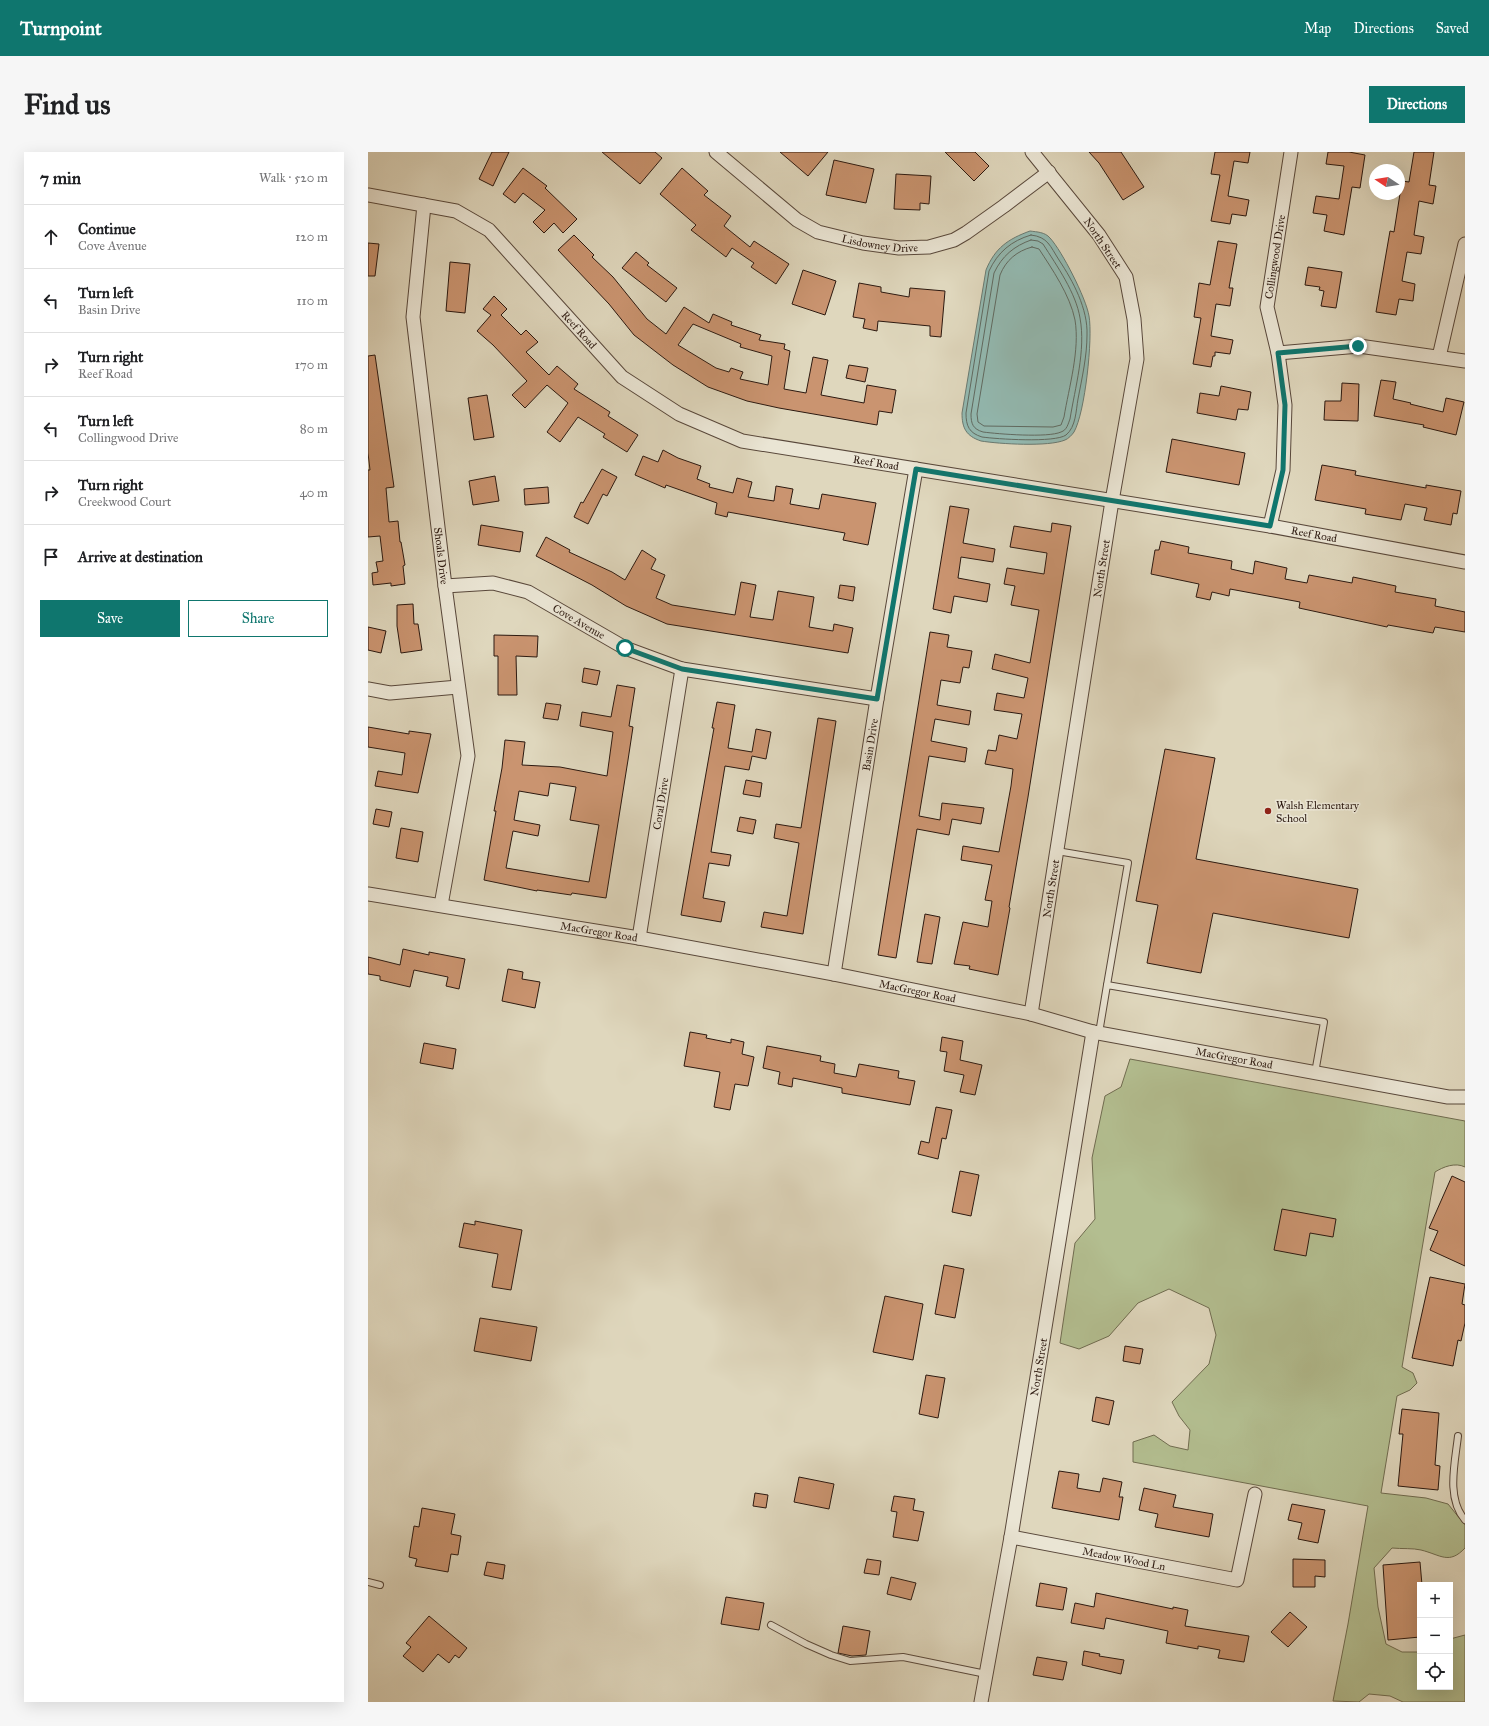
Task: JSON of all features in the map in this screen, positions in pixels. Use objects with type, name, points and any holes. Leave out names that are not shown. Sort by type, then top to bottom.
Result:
[{"type":"street","name":"Lisdowney Drive","points":[[716,152],[797,220],[818,232],[863,243],[899,248],[929,248],[954,240],[1004,206],[1049,172]]},
{"type":"street","name":"North Street","points":[[1031,1014],[1112,501],[1137,359],[1134,319],[1126,277],[1099,234],[1032,152]]},
{"type":"street","name":"Collingwood Drive","points":[[1270,526],[1283,470],[1285,405],[1278,353],[1267,307],[1291,152]]},
{"type":"street","name":"Reef Road","points":[[368,195],[456,212],[489,230],[622,377],[679,414],[742,441],[1270,526],[1465,562]]},
{"type":"street","name":"Shoals Drive","points":[[424,205],[413,318],[445,586],[468,756],[441,905]]},
{"type":"street","points":[[1439,357],[1465,244]]},
{"type":"street","points":[[1278,353],[1358,346],[1465,361]]},
{"type":"street","name":"Basin Drive","points":[[834,974],[877,699],[916,469]]},
{"type":"street","name":"Cove Avenue","points":[[445,586],[493,583],[528,592],[625,648],[682,669],[877,699]]},
{"type":"street","name":"Coral Drive","points":[[639,938],[682,669]]},
{"type":"street","points":[[368,689],[390,693],[458,687]]},
{"type":"street","name":"MacGregor Road","points":[[368,894],[639,938],[834,974],[1031,1014],[1096,1033],[1448,1097],[1465,1097]]},
{"type":"street","name":"North Street","points":[[981,1702],[1011,1537],[1096,1033]]},
{"type":"street","name":"Meadow Wood Ln","points":[[1011,1537],[1237,1580],[1255,1494]]},
{"type":"lane","points":[[1057,851],[1128,863],[1108,985],[1096,1033]]},
{"type":"lane","points":[[1108,985],[1324,1022],[1314,1073]]},
{"type":"lane","points":[[1458,1436],[1453,1489],[1458,1512],[1465,1520]]},
{"type":"lane","points":[[368,1582],[380,1585]]},
{"type":"lane","points":[[771,1625],[806,1644],[831,1655],[850,1661],[903,1657],[986,1674]]},
{"type":"green space","points":[[1130,1059],[1465,1121],[1465,1167],[1453,1165],[1435,1172],[1402,1367],[1413,1373],[1417,1383],[1410,1390],[1397,1396],[1381,1493],[1426,1498],[1448,1504],[1465,1525],[1465,1548],[1454,1556],[1444,1557],[1418,1549],[1392,1548],[1374,1568],[1378,1607],[1386,1644],[1402,1652],[1417,1652],[1417,1690],[1453,1690],[1453,1638],[1465,1635],[1465,1702],[1403,1702],[1390,1696],[1369,1694],[1359,1702],[1333,1701],[1368,1506],[1133,1462],[1133,1442],[1154,1435],[1170,1446],[1188,1450],[1190,1430],[1179,1416],[1172,1402],[1209,1364],[1216,1335],[1209,1308],[1169,1289],[1138,1303],[1109,1336],[1079,1349],[1060,1343],[1075,1243],[1095,1219],[1092,1158],[1105,1096],[1121,1087]]},
{"type":"water","points":[[1030,231],[1046,235],[1055,244],[1073,275],[1087,308],[1090,327],[1090,341],[1082,409],[1074,432],[1065,440],[1048,444],[1011,444],[981,441],[968,434],[964,427],[962,413],[986,270],[998,250],[1003,245],[1015,237]]},
{"type":"building","points":[[492,152],[509,152],[493,186],[479,179]]},
{"type":"building","points":[[602,152],[655,152],[662,158],[640,184]]},
{"type":"building","points":[[780,152],[828,152],[808,176]]},
{"type":"building","points":[[945,152],[975,152],[989,166],[974,181]]},
{"type":"building","points":[[1089,152],[1121,152],[1144,187],[1123,200],[1099,163]]},
{"type":"building","points":[[1215,152],[1250,152],[1248,163],[1234,161],[1228,196],[1249,200],[1246,216],[1232,214],[1230,224],[1211,221],[1220,175],[1211,174]]},
{"type":"building","points":[[1328,152],[1349,152],[1365,155],[1360,188],[1352,187],[1344,235],[1324,231],[1327,215],[1313,213],[1316,196],[1339,199],[1344,166],[1326,164]]},
{"type":"building","points":[[1414,152],[1434,152],[1429,185],[1436,186],[1433,204],[1419,201],[1414,235],[1424,237],[1421,254],[1407,252],[1402,281],[1415,284],[1413,301],[1399,299],[1396,315],[1376,312],[1390,231],[1394,232],[1399,200],[1405,200],[1405,181],[1409,182]]},
{"type":"building","points":[[834,160],[874,169],[866,203],[826,195]]},
{"type":"building","points":[[523,168],[547,186],[545,188],[577,219],[563,233],[554,223],[544,233],[533,222],[545,210],[523,193],[515,203],[503,194]]},
{"type":"building","points":[[682,168],[708,191],[704,195],[731,216],[724,226],[750,247],[754,241],[789,264],[776,284],[751,267],[754,263],[732,248],[726,257],[691,230],[696,225],[660,194]]},
{"type":"building","points":[[896,174],[931,176],[929,204],[920,203],[920,210],[894,209]]},
{"type":"building","points":[[574,235],[594,255],[592,257],[613,277],[647,319],[666,334],[684,307],[709,323],[713,314],[732,322],[731,325],[761,335],[759,340],[785,344],[784,349],[790,351],[784,389],[806,393],[813,357],[828,360],[821,395],[864,403],[867,385],[896,390],[892,413],[879,411],[877,425],[747,401],[708,387],[673,365],[634,335],[609,304],[558,250]],"holes":[[[693,324],[741,344],[740,347],[772,356],[768,385],[740,379],[743,372],[731,368],[729,372],[716,368],[678,345]]]},
{"type":"building","points":[[1218,241],[1237,244],[1229,288],[1233,288],[1230,306],[1216,304],[1211,336],[1233,340],[1230,354],[1215,352],[1211,367],[1193,364],[1201,318],[1194,317],[1199,283],[1210,285]]},
{"type":"building","points":[[368,243],[379,244],[375,276],[368,276]]},
{"type":"building","points":[[636,252],[649,263],[647,265],[677,288],[666,302],[622,268]]},
{"type":"building","points":[[450,262],[470,264],[465,313],[446,311]]},
{"type":"building","points":[[1308,267],[1342,272],[1336,308],[1321,306],[1324,291],[1319,290],[1320,287],[1305,285]]},
{"type":"building","points":[[803,270],[836,281],[825,315],[792,304]]},
{"type":"building","points":[[859,283],[881,287],[881,292],[909,297],[910,288],[945,291],[941,337],[930,336],[930,326],[878,321],[877,331],[863,328],[865,319],[853,317]]},
{"type":"building","points":[[494,296],[507,309],[501,315],[521,335],[526,330],[538,342],[526,352],[549,375],[557,366],[578,384],[574,389],[610,412],[608,416],[638,435],[627,452],[603,437],[605,434],[578,417],[560,442],[547,432],[568,403],[547,385],[525,408],[512,395],[527,381],[493,345],[477,331],[491,315],[483,309]]},
{"type":"building","points":[[375,355],[394,487],[386,488],[389,522],[398,521],[400,542],[405,565],[403,566],[405,584],[391,586],[391,583],[373,585],[372,573],[378,572],[376,562],[383,561],[380,536],[368,537],[368,470],[370,470],[368,453],[368,356]]},
{"type":"building","points":[[849,365],[868,368],[865,382],[846,378]]},
{"type":"building","points":[[1381,380],[1396,382],[1393,399],[1411,403],[1410,404],[1443,412],[1446,398],[1464,402],[1456,435],[1423,427],[1424,425],[1374,416]]},
{"type":"building","points":[[1342,383],[1359,384],[1358,421],[1324,420],[1325,401],[1341,401]]},
{"type":"building","points":[[1221,386],[1251,392],[1248,410],[1238,409],[1236,420],[1197,413],[1200,393],[1219,396]]},
{"type":"building","points":[[487,395],[494,437],[474,440],[468,398]]},
{"type":"building","points":[[1172,439],[1245,453],[1239,485],[1166,472]]},
{"type":"building","points":[[663,450],[678,458],[701,466],[697,479],[710,484],[709,487],[733,493],[737,478],[752,482],[748,497],[774,501],[776,486],[793,489],[790,504],[819,509],[822,494],[876,503],[868,545],[843,540],[845,533],[728,512],[727,517],[715,514],[717,503],[666,485],[665,488],[635,475],[643,456],[658,462]]},
{"type":"building","points":[[1322,465],[1356,471],[1355,475],[1426,488],[1426,485],[1461,491],[1457,514],[1453,513],[1451,525],[1424,520],[1427,508],[1405,504],[1401,520],[1365,514],[1366,509],[1315,500]]},
{"type":"building","points":[[602,469],[617,477],[607,496],[603,494],[588,524],[574,517],[581,502],[583,503]]},
{"type":"building","points":[[495,476],[499,501],[473,505],[469,481]]},
{"type":"building","points":[[548,487],[549,503],[525,505],[524,489]]},
{"type":"building","points":[[950,506],[969,509],[963,543],[995,549],[993,562],[961,557],[958,578],[990,584],[987,602],[954,596],[951,613],[933,609]]},
{"type":"building","points":[[1052,523],[1071,526],[998,975],[969,969],[970,966],[954,964],[963,922],[988,927],[992,901],[985,900],[992,865],[961,860],[963,846],[999,852],[1013,769],[985,764],[988,750],[996,751],[999,735],[1017,739],[1022,714],[994,710],[997,693],[1024,698],[1028,678],[992,669],[995,654],[1030,663],[1039,610],[1011,605],[1015,586],[1004,584],[1007,568],[1044,574],[1047,553],[1010,547],[1014,526],[1051,532]]},
{"type":"building","points":[[481,525],[523,532],[520,552],[478,545]]},
{"type":"building","points":[[546,537],[570,550],[569,552],[612,572],[625,580],[642,550],[656,559],[651,569],[665,575],[656,598],[672,605],[735,615],[741,582],[756,585],[750,617],[773,620],[778,591],[814,597],[809,627],[833,631],[834,624],[853,628],[848,653],[667,624],[626,606],[592,585],[536,556]]},
{"type":"building","points":[[1161,541],[1189,547],[1188,553],[1232,561],[1231,569],[1253,574],[1255,561],[1287,568],[1285,579],[1307,583],[1309,575],[1352,583],[1353,577],[1396,586],[1395,592],[1436,599],[1435,606],[1465,612],[1465,632],[1435,627],[1433,633],[1388,625],[1387,627],[1299,608],[1300,602],[1230,589],[1229,596],[1212,592],[1210,600],[1196,597],[1199,584],[1151,574],[1155,550],[1159,550]]},
{"type":"building","points":[[840,585],[855,587],[853,601],[838,598]]},
{"type":"building","points":[[413,604],[414,624],[418,624],[422,650],[401,653],[397,626],[397,605]]},
{"type":"building","points":[[368,627],[386,631],[381,653],[368,650]]},
{"type":"building","points":[[930,632],[949,635],[947,647],[972,651],[969,668],[963,667],[960,683],[941,680],[937,705],[971,711],[969,725],[935,719],[931,741],[967,748],[965,762],[929,756],[919,816],[940,820],[942,803],[984,808],[981,824],[952,819],[949,835],[917,829],[896,958],[878,955]]},
{"type":"building","points":[[494,635],[538,636],[537,657],[516,656],[517,695],[498,695],[498,656],[494,656]]},
{"type":"building","points":[[584,668],[600,671],[597,685],[582,682]]},
{"type":"building","points":[[617,685],[635,688],[629,726],[633,727],[606,898],[572,893],[571,895],[537,891],[484,880],[496,811],[494,811],[502,768],[505,740],[525,742],[522,765],[560,767],[607,776],[613,732],[580,726],[582,712],[611,717]],"holes":[[[550,783],[576,787],[570,820],[599,825],[589,882],[506,868],[513,831],[538,836],[540,825],[514,820],[519,791],[548,796]]]},
{"type":"building","points":[[717,702],[735,705],[728,748],[752,752],[756,729],[771,732],[766,759],[752,756],[749,770],[725,766],[711,852],[731,855],[729,866],[709,863],[703,898],[725,902],[721,922],[681,915],[714,728],[712,728]]},
{"type":"building","points":[[546,703],[561,705],[558,720],[543,718]]},
{"type":"building","points":[[818,718],[836,721],[803,934],[761,927],[764,912],[787,916],[799,843],[774,838],[776,824],[801,828]]},
{"type":"building","points":[[368,727],[409,734],[409,731],[431,734],[418,793],[375,786],[378,771],[402,775],[405,753],[368,747]]},
{"type":"building","points":[[1165,749],[1215,758],[1196,859],[1358,889],[1349,938],[1213,913],[1201,973],[1147,963],[1158,905],[1136,901]]},
{"type":"building","points":[[746,780],[762,783],[760,797],[743,794]]},
{"type":"building","points":[[376,809],[392,812],[389,827],[373,824]]},
{"type":"building","points":[[740,817],[756,820],[753,834],[737,831]]},
{"type":"building","points":[[401,828],[423,832],[418,862],[396,858]]},
{"type":"building","points":[[925,914],[940,917],[932,964],[917,962]]},
{"type":"building","points":[[403,949],[429,955],[429,952],[465,959],[459,989],[446,986],[448,977],[414,970],[410,987],[380,980],[380,976],[368,974],[368,957],[400,965]]},
{"type":"building","points":[[508,969],[523,972],[522,979],[540,982],[535,1008],[502,1001]]},
{"type":"building","points":[[690,1032],[707,1035],[706,1038],[731,1043],[731,1039],[744,1042],[742,1054],[754,1057],[748,1086],[735,1084],[730,1110],[714,1107],[720,1072],[684,1066]]},
{"type":"building","points":[[942,1037],[963,1041],[960,1060],[982,1065],[975,1095],[960,1092],[964,1075],[944,1071],[947,1052],[940,1051]]},
{"type":"building","points":[[424,1043],[456,1049],[453,1069],[420,1063]]},
{"type":"building","points":[[767,1046],[821,1056],[820,1061],[835,1064],[834,1073],[856,1077],[859,1064],[899,1071],[898,1078],[915,1081],[910,1105],[842,1093],[842,1088],[793,1078],[792,1087],[778,1084],[780,1072],[763,1068]]},
{"type":"building","points":[[936,1107],[952,1110],[946,1139],[942,1138],[938,1159],[918,1154],[921,1141],[929,1143]]},
{"type":"building","points":[[960,1171],[979,1175],[971,1216],[952,1212]]},
{"type":"building","points":[[1452,1176],[1465,1182],[1465,1266],[1430,1250],[1438,1231],[1429,1228]]},
{"type":"building","points":[[1282,1209],[1336,1219],[1333,1237],[1310,1233],[1306,1256],[1274,1250]]},
{"type":"building","points":[[475,1221],[522,1230],[511,1290],[492,1287],[498,1254],[459,1247],[464,1223],[475,1225]]},
{"type":"building","points":[[944,1265],[964,1269],[955,1318],[935,1314]]},
{"type":"building","points":[[1430,1277],[1465,1284],[1462,1304],[1465,1305],[1465,1323],[1461,1341],[1458,1340],[1453,1366],[1412,1358]]},
{"type":"building","points":[[885,1296],[923,1304],[913,1360],[873,1352]]},
{"type":"building","points":[[480,1318],[537,1327],[531,1361],[474,1351]]},
{"type":"building","points":[[1125,1346],[1143,1349],[1140,1364],[1123,1361]]},
{"type":"building","points":[[926,1375],[945,1378],[938,1418],[919,1414]]},
{"type":"building","points":[[1096,1397],[1114,1401],[1109,1425],[1092,1421]]},
{"type":"building","points":[[1402,1409],[1439,1413],[1435,1465],[1440,1466],[1438,1490],[1398,1486],[1403,1434],[1399,1434]]},
{"type":"building","points":[[1059,1471],[1079,1474],[1077,1488],[1100,1492],[1103,1478],[1122,1482],[1119,1497],[1123,1497],[1119,1520],[1052,1508]]},
{"type":"building","points":[[799,1477],[834,1484],[829,1509],[794,1502]]},
{"type":"building","points":[[1144,1488],[1176,1495],[1173,1507],[1213,1514],[1209,1537],[1155,1527],[1158,1514],[1139,1510]]},
{"type":"building","points":[[755,1493],[768,1495],[766,1508],[753,1506]]},
{"type":"building","points":[[894,1496],[915,1499],[913,1510],[924,1512],[918,1541],[893,1537],[897,1512],[891,1511]]},
{"type":"building","points":[[1292,1504],[1325,1510],[1318,1543],[1298,1539],[1302,1523],[1288,1520]]},
{"type":"building","points":[[422,1508],[455,1514],[451,1534],[461,1536],[458,1555],[451,1554],[448,1572],[415,1566],[417,1559],[409,1557],[414,1526],[419,1527]]},
{"type":"building","points":[[867,1559],[881,1561],[879,1575],[864,1573]]},
{"type":"building","points":[[1293,1559],[1325,1560],[1325,1577],[1315,1576],[1315,1587],[1293,1587]]},
{"type":"building","points":[[487,1562],[505,1565],[503,1579],[484,1575]]},
{"type":"building","points":[[1420,1562],[1422,1582],[1417,1582],[1417,1637],[1388,1640],[1383,1565]]},
{"type":"building","points":[[891,1577],[916,1583],[911,1600],[887,1594]]},
{"type":"building","points":[[1040,1583],[1067,1588],[1063,1610],[1036,1606]]},
{"type":"building","points":[[1096,1593],[1173,1609],[1173,1607],[1188,1610],[1185,1626],[1249,1636],[1244,1662],[1218,1658],[1220,1650],[1198,1646],[1198,1649],[1166,1643],[1168,1631],[1106,1618],[1104,1629],[1071,1623],[1075,1603],[1094,1607]]},
{"type":"building","points":[[726,1597],[764,1603],[759,1630],[721,1624]]},
{"type":"building","points":[[1290,1612],[1307,1627],[1288,1647],[1271,1632]]},
{"type":"building","points":[[429,1616],[467,1648],[459,1658],[455,1655],[449,1663],[438,1654],[423,1672],[403,1656],[411,1647],[406,1643]]},
{"type":"building","points":[[843,1626],[870,1631],[866,1655],[852,1656],[838,1653]]},
{"type":"building","points":[[1084,1651],[1100,1654],[1099,1656],[1124,1660],[1121,1674],[1082,1665]]},
{"type":"building","points":[[1037,1657],[1067,1662],[1063,1680],[1033,1675]]},
{"type":"place","name":"Walsh Elementary School","points":[[1268,811]]},
{"type":"route","points":[[625,648],[682,669],[877,699],[916,469],[1270,526],[1283,470],[1285,405],[1278,353],[1358,346]]}]
